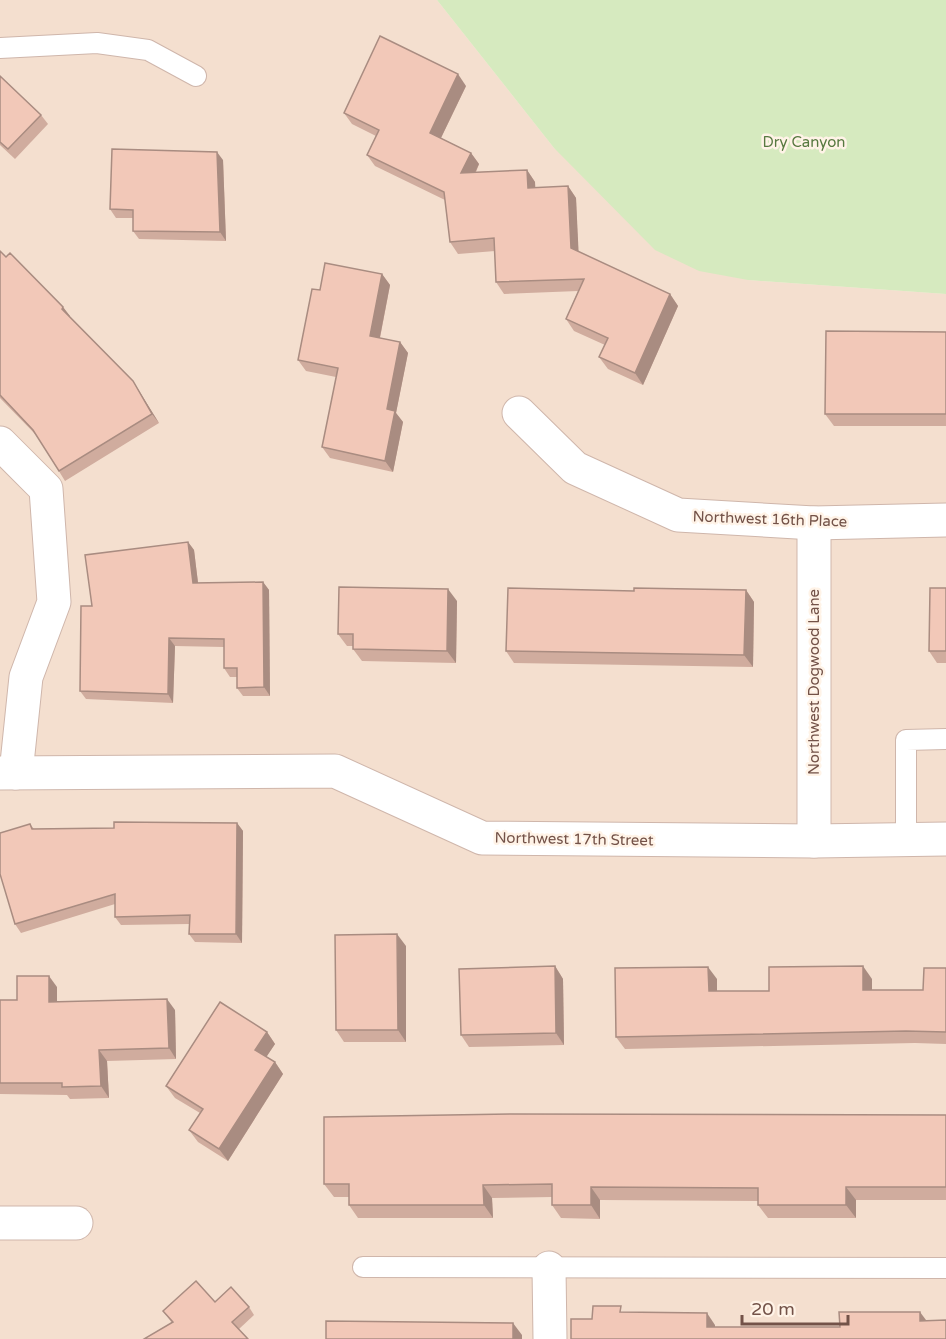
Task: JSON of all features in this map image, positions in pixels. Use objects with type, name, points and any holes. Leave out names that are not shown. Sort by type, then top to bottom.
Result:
[{"type":"street","name":"Northwest 16th Place","points":[[519,413],[575,468],[678,515],[814,523],[946,520]]},
{"type":"street","points":[[0,443],[46,489],[54,602],[26,677],[8,773]]},
{"type":"street","name":"Northwest Dogwood Lane","points":[[814,523],[814,841]]},
{"type":"street","name":"Northwest 17th Street","points":[[8,773],[335,771],[482,838],[814,841],[946,839]]},
{"type":"street","points":[[0,1223],[76,1223]]},
{"type":"street","points":[[549,1268],[550,1339]]},
{"type":"lane","points":[[0,48],[97,43],[148,50],[196,76]]},
{"type":"lane","points":[[906,839],[906,740],[946,739]]},
{"type":"lane","points":[[363,1267],[946,1268]]},
{"type":"shaded area","points":[[0,0],[437,0],[554,148],[748,280],[946,294],[946,1339],[0,1339]]},
{"type":"green space","name":"Dry Canyon","points":[[437,0],[946,0],[946,294],[748,280],[699,271],[655,250],[554,148]]},
{"type":"building","points":[[380,36],[458,74],[430,133],[471,153],[461,173],[527,170],[528,188],[568,186],[571,248],[670,294],[635,373],[599,357],[608,338],[566,319],[584,279],[496,282],[494,238],[450,242],[444,192],[367,155],[379,130],[344,113]]},
{"type":"building","points":[[0,76],[41,115],[8,149],[0,142]]},
{"type":"building","points":[[112,149],[217,152],[220,232],[133,231],[133,210],[110,209]]},
{"type":"building","points":[[0,251],[6,257],[10,253],[133,381],[152,414],[59,471],[33,430],[0,395]]},
{"type":"building","points":[[325,263],[382,274],[370,336],[400,342],[387,409],[395,411],[385,461],[322,447],[338,368],[298,360],[312,289],[320,290]]},
{"type":"building","points":[[826,331],[946,332],[946,414],[825,414]]},
{"type":"building","points":[[188,542],[193,583],[263,582],[264,687],[237,688],[237,668],[224,668],[224,639],[169,638],[168,694],[80,691],[81,606],[92,606],[85,555]]},
{"type":"building","points":[[339,587],[448,589],[447,651],[353,649],[353,634],[338,634]]},
{"type":"building","points":[[508,588],[634,591],[634,588],[746,590],[744,655],[506,651]]},
{"type":"building","points":[[930,588],[946,588],[946,651],[929,651]]},
{"type":"building","points":[[114,822],[237,823],[236,934],[189,934],[190,915],[115,917],[115,894],[15,924],[0,874],[0,833],[30,824],[32,829],[114,828]]},
{"type":"building","points":[[397,934],[398,1030],[336,1030],[335,935]]},
{"type":"building","points":[[555,966],[556,1033],[461,1035],[459,969]]},
{"type":"building","points":[[863,966],[863,990],[923,990],[924,968],[946,968],[946,1032],[616,1037],[615,968],[708,967],[709,991],[769,991],[769,967]]},
{"type":"building","points":[[17,976],[49,976],[49,1002],[167,999],[169,1048],[99,1050],[101,1086],[62,1087],[62,1083],[0,1083],[0,1000],[17,1000]]},
{"type":"building","points":[[220,1002],[267,1032],[255,1050],[275,1062],[219,1149],[189,1130],[203,1109],[166,1086]]},
{"type":"building","points":[[510,1114],[946,1115],[946,1187],[846,1187],[846,1205],[758,1205],[758,1188],[591,1187],[591,1205],[552,1205],[552,1184],[483,1185],[484,1205],[349,1205],[349,1184],[324,1184],[324,1117]]},
{"type":"building","points":[[196,1281],[215,1302],[231,1287],[249,1307],[232,1322],[248,1339],[144,1339],[173,1322],[163,1311]]},
{"type":"building","points":[[593,1306],[621,1306],[620,1312],[707,1313],[707,1327],[840,1327],[839,1312],[920,1312],[920,1321],[946,1320],[946,1339],[571,1339],[571,1319],[592,1319]]},
{"type":"building","points":[[326,1321],[513,1323],[513,1339],[326,1339]]}]
